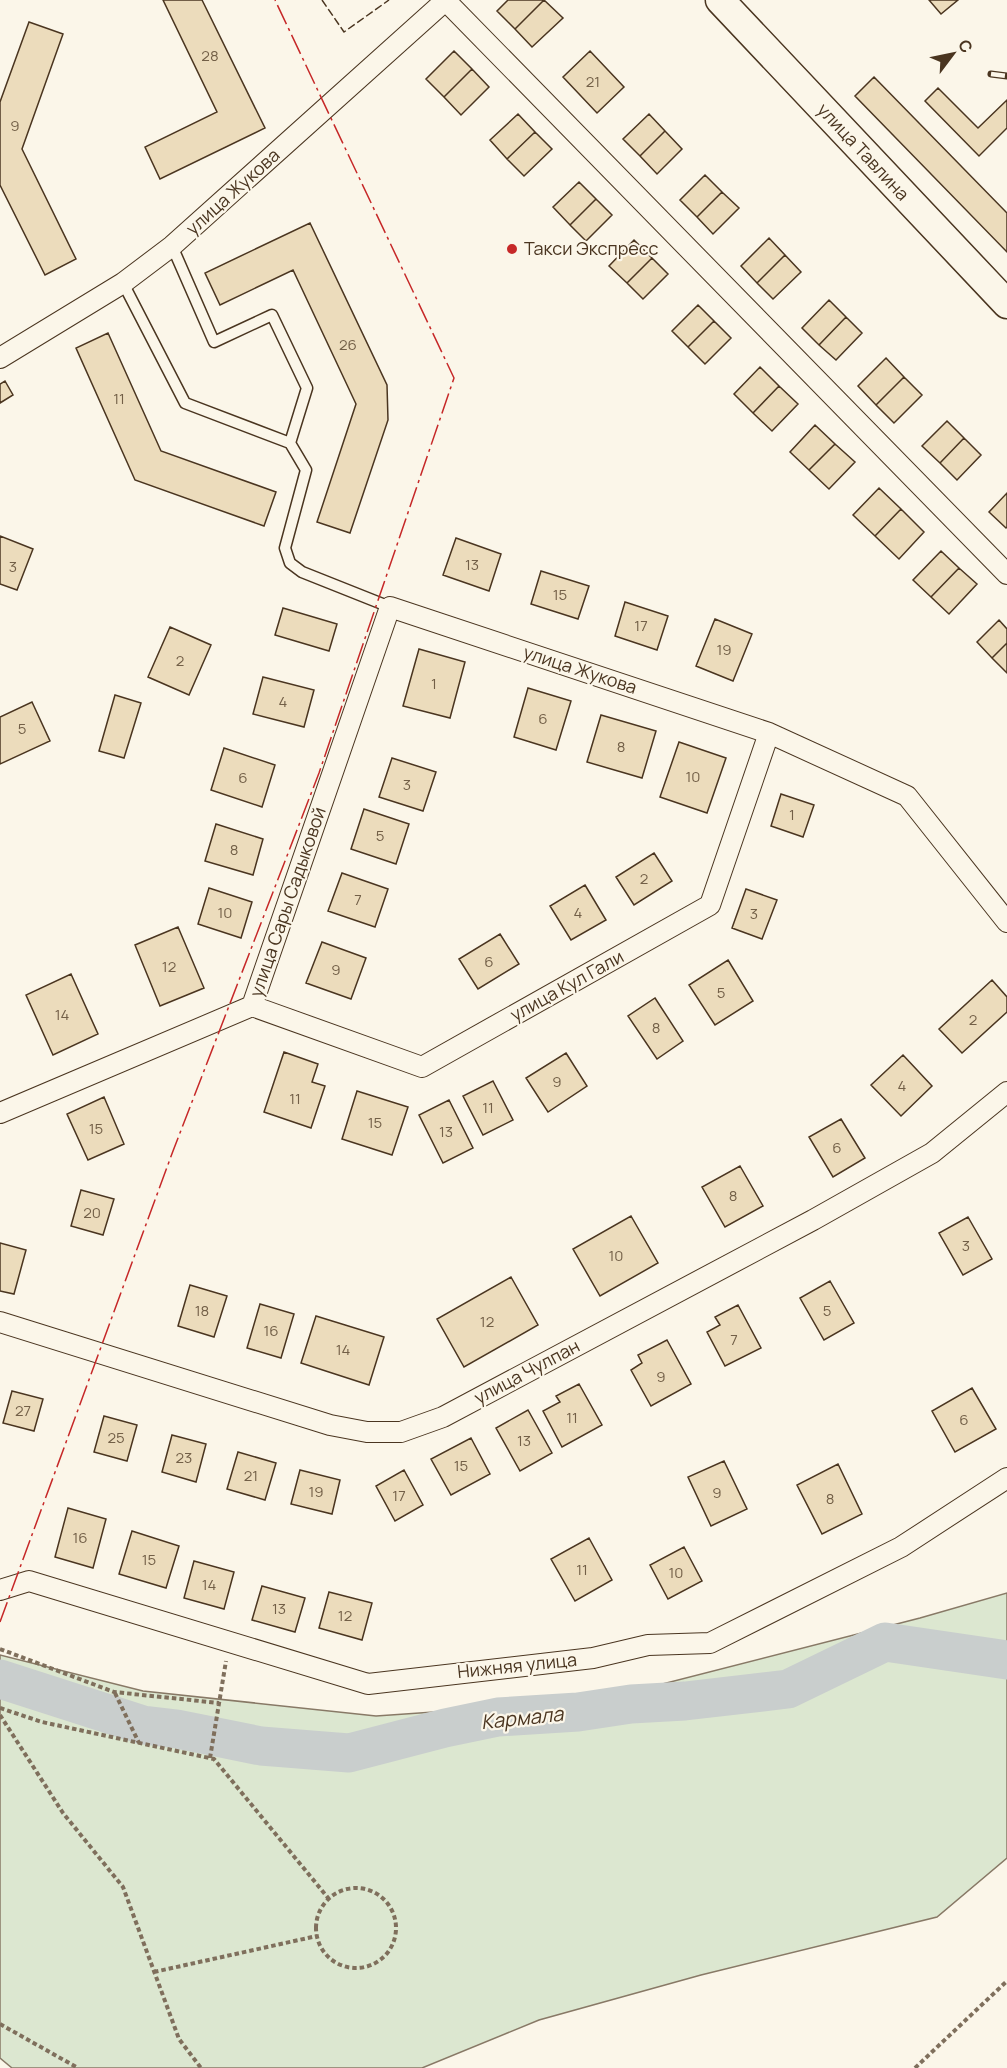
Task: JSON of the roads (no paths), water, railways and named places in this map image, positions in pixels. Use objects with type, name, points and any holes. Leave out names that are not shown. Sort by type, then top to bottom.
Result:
[{"type":"main road","name":"улица Тавлина","points":[[720,0],[1007,304]]},
{"type":"street","name":"улица Жукова","points":[[0,358],[123,283],[172,246],[446,0]]},
{"type":"street","points":[[446,0],[1007,574]]},
{"type":"street","name":"улица Жукова","points":[[390,607],[770,733],[907,796],[1007,922]]},
{"type":"street","name":"улица Сары Садыковой","points":[[0,1113],[252,1006],[390,607]]},
{"type":"street","name":"улица Кул Гали","points":[[252,1006],[422,1067],[710,905],[770,733]]},
{"type":"street","name":"улица Чулпан","points":[[0,1322],[330,1425],[367,1432],[401,1432],[443,1417],[932,1153],[1007,1092]]},
{"type":"street","name":"Нижняя улица","points":[[0,1590],[29,1581],[368,1684],[593,1658],[648,1646],[710,1643],[901,1547],[1007,1478]]},
{"type":"lane","points":[[172,246],[214,342],[272,315],[307,388],[290,443]]},
{"type":"lane","points":[[123,283],[185,403],[290,443],[306,470],[285,548],[291,563],[302,572],[390,607]]},
{"type":"waterway","name":"Кармала","points":[[0,1679],[143,1725],[177,1729],[261,1746],[349,1753],[498,1717],[578,1712],[631,1704],[685,1701],[788,1689],[885,1642],[1007,1660]]},
{"type":"railway","points":[[991,74],[1007,76]]},
{"type":"place","name":"Такси Экспресс","points":[[512,249]]}]
